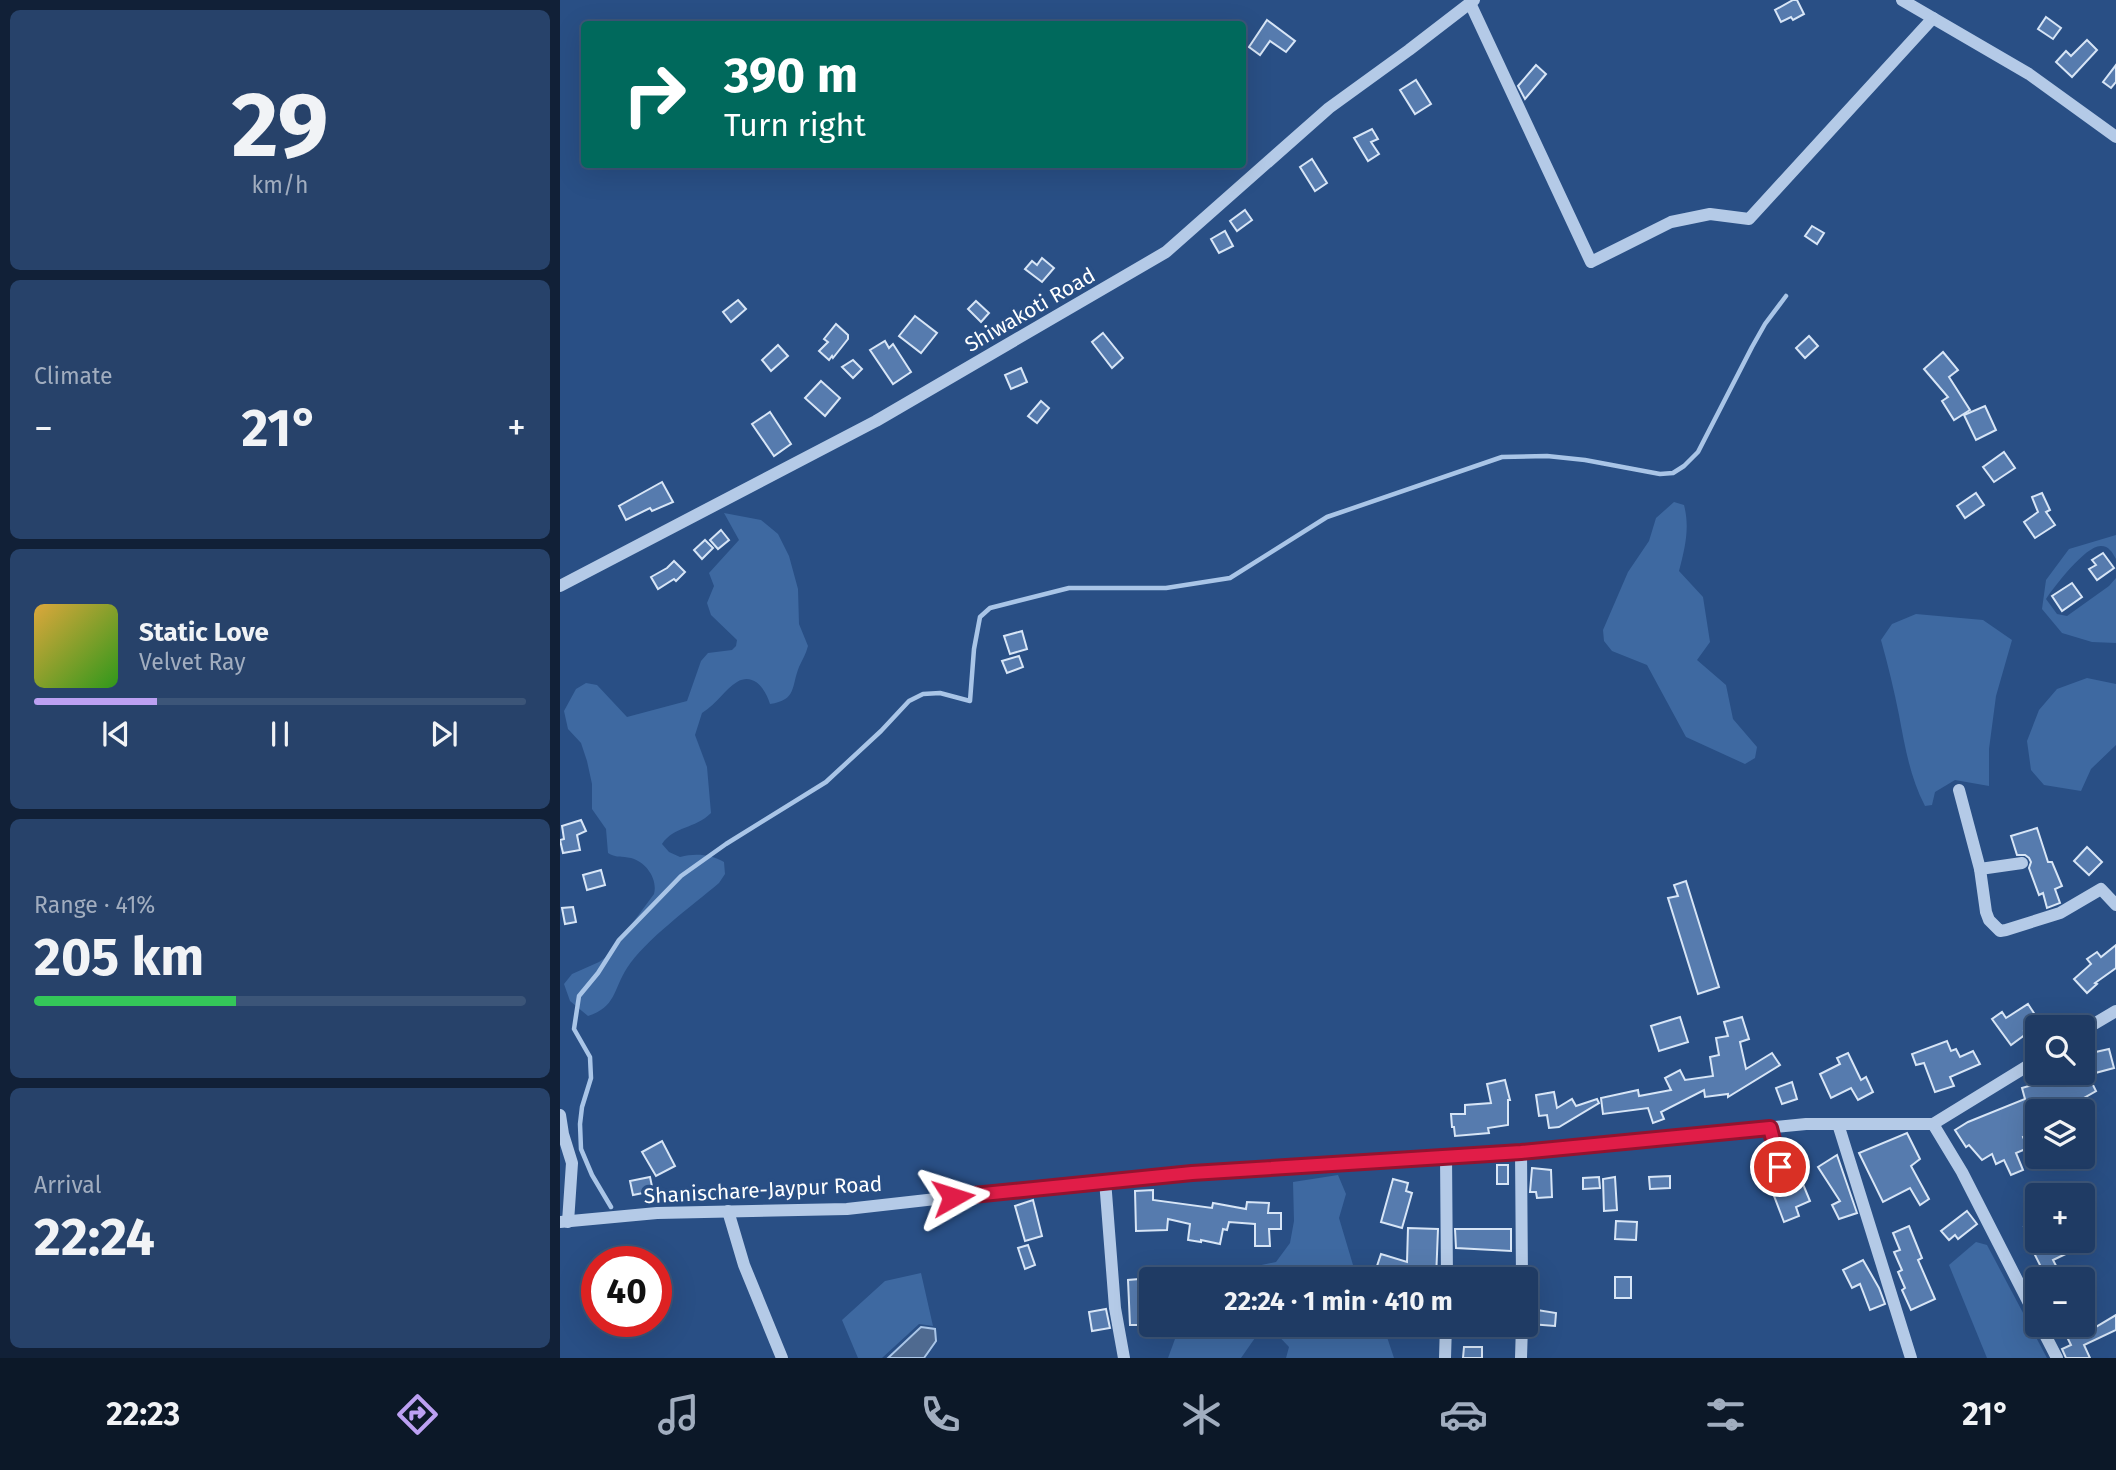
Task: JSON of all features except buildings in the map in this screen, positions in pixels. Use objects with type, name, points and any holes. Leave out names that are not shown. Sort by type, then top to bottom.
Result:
[{"type":"street","points":[[1902,0],[2029,75],[2116,137]]},
{"type":"street","points":[[1472,2],[1591,262],[1671,222],[1710,214],[1749,219],[1933,18]]},
{"type":"street","name":"Shiwakoti Road","points":[[560,586],[876,421],[1166,252],[1329,108],[1472,2]]},
{"type":"street","points":[[1959,790],[1980,869],[1986,912],[1989,920],[2000,931],[2060,913],[2101,889],[2116,905]]},
{"type":"street","points":[[1980,869],[2022,863]]},
{"type":"street","points":[[2095,1023],[2116,1010]]},
{"type":"street","points":[[2025,1067],[1933,1124],[1962,1172],[2025,1295]]},
{"type":"street","points":[[560,1115],[572,1163],[564,1222]]},
{"type":"street","name":"Shanischare-Jaypur Road","points":[[564,1222],[657,1213],[847,1209],[1105,1180],[1521,1152],[1807,1124],[1933,1124]]},
{"type":"street","points":[[1838,1124],[1911,1358]]},
{"type":"street","points":[[1770,1128],[1780,1167]]},
{"type":"street","points":[[1521,1152],[1521,1267]]},
{"type":"street","points":[[1446,1155],[1447,1267]]},
{"type":"street","points":[[1105,1180],[1115,1308],[1124,1358]]},
{"type":"street","points":[[729,1211],[744,1265],[782,1358]]},
{"type":"street","points":[[1445,1358],[1446,1337]]},
{"type":"street","points":[[1521,1358],[1522,1337]]},
{"type":"street","points":[[2046,1337],[2057,1358]]},
{"type":"shaded area","points":[[1674,502],[1684,505],[1687,522],[1679,571],[1703,597],[1710,642],[1697,660],[1726,685],[1733,719],[1757,747],[1755,758],[1745,764],[1686,737],[1647,665],[1612,651],[1604,641],[1603,630],[1628,572],[1649,541],[1656,518]]},
{"type":"shaded area","points":[[724,513],[761,520],[778,534],[789,556],[798,589],[799,624],[808,646],[792,692],[785,699],[770,704],[766,693],[758,684],[749,679],[743,680],[733,685],[702,713],[695,735],[707,767],[711,813],[672,834],[662,844],[669,852],[680,857],[702,855],[719,859],[724,862],[725,874],[719,883],[645,946],[627,968],[609,1003],[588,1016],[570,1001],[564,984],[572,974],[609,955],[654,894],[655,888],[650,872],[641,863],[608,853],[606,829],[592,809],[592,784],[587,761],[581,743],[568,729],[564,711],[576,689],[586,683],[597,685],[627,717],[687,701],[701,661],[708,653],[732,650],[736,646],[737,640],[711,615],[707,603],[714,586],[709,573],[739,540]]},
{"type":"shaded area","points":[[2116,535],[2116,559],[2106,547],[2095,547],[2071,568],[2046,599],[2057,614],[2067,616],[2116,578],[2116,643],[2092,642],[2062,633],[2042,609],[2046,580],[2069,549]]},
{"type":"shaded area","points":[[1916,614],[1983,620],[2012,640],[1996,696],[1989,749],[1989,786],[1955,780],[1935,792],[1932,805],[1925,806],[1909,762],[1881,640],[1892,624]]},
{"type":"shaded area","points":[[2087,678],[2116,684],[2116,745],[2091,769],[2081,791],[2044,785],[2031,770],[2027,741],[2039,710],[2057,689]]},
{"type":"shaded area","points":[[1338,1175],[1346,1194],[1339,1218],[1354,1267],[1252,1267],[1276,1262],[1290,1243],[1294,1221],[1293,1182]]},
{"type":"shaded area","points":[[1976,1242],[1987,1245],[2025,1317],[2025,1337],[2036,1337],[2047,1358],[1987,1358],[1949,1265]]},
{"type":"shaded area","points":[[921,1273],[933,1326],[919,1324],[882,1358],[858,1358],[842,1320],[885,1281]]},
{"type":"shaded area","points":[[921,1327],[935,1329],[936,1341],[924,1358],[888,1358]]},
{"type":"shaded area","points":[[1256,1337],[1241,1358],[1168,1358],[1175,1339]]},
{"type":"shaded area","points":[[1279,1337],[1387,1337],[1394,1358],[1286,1358],[1289,1347]]},
{"type":"waterway","points":[[611,1207],[592,1175],[581,1149],[582,1107],[591,1078],[590,1057],[574,1029],[579,996],[619,940],[681,876],[726,844],[826,782],[909,701],[923,694],[940,693],[970,701],[974,649],[980,617],[990,608],[1069,588],[1166,588],[1230,578],[1327,517],[1502,457],[1547,456],[1660,474],[1673,473],[1698,452],[1752,347],[1786,296]]},
{"type":"route","points":[[953,1197],[1105,1180],[1521,1152],[1770,1128],[1780,1167]]}]
